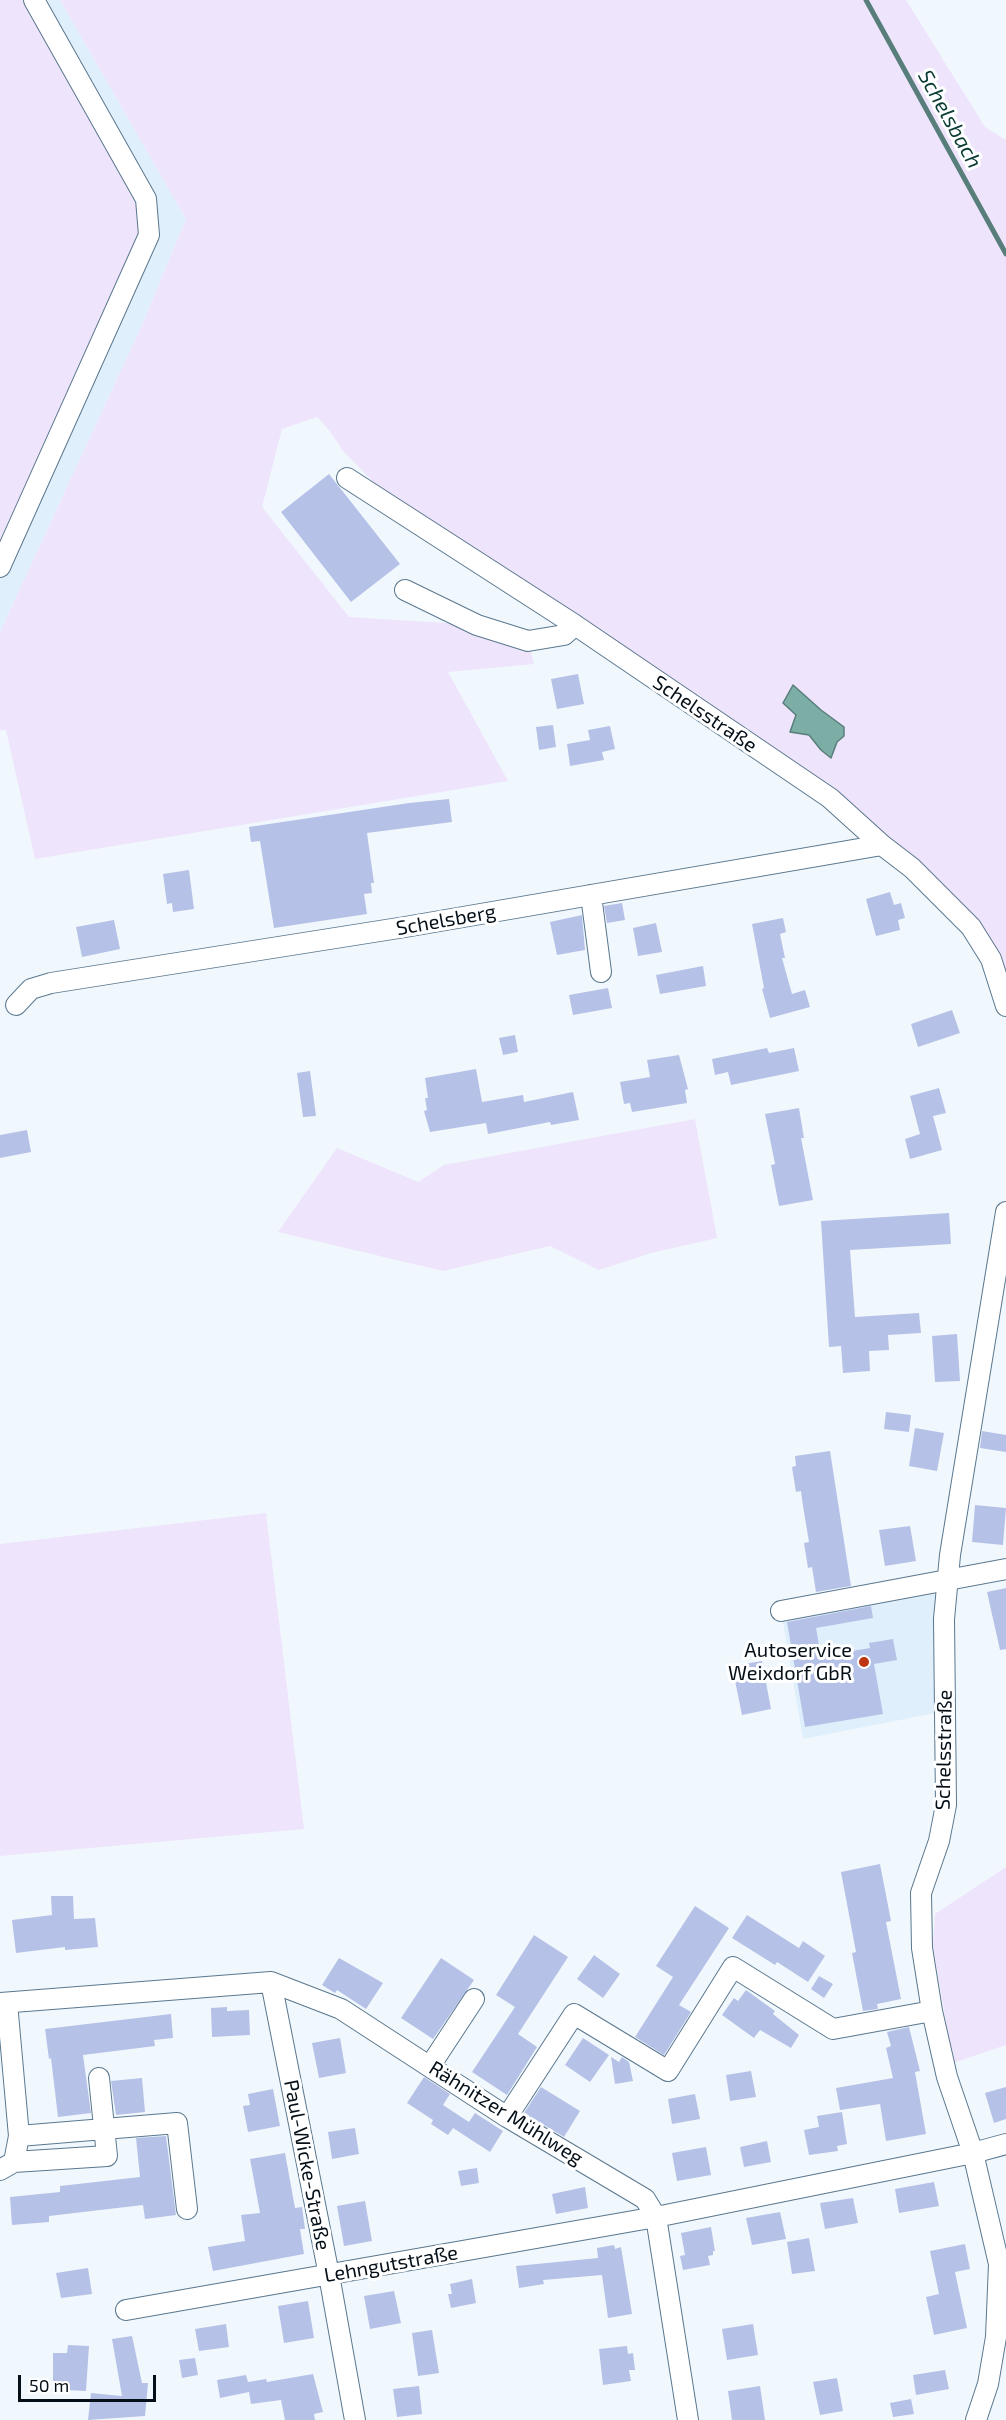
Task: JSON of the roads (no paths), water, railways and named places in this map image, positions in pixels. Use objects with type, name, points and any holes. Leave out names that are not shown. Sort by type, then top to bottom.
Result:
[{"type":"street","points":[[0,567],[149,235],[146,199],[34,0]]},
{"type":"street","name":"Schelsstraße","points":[[347,478],[575,625],[830,798],[882,845],[912,868],[971,927],[991,959],[1006,1006]]},
{"type":"street","points":[[405,590],[477,625],[528,641],[564,635],[575,625]]},
{"type":"street","name":"Schelsberg","points":[[16,1005],[32,989],[51,983],[591,896],[882,845]]},
{"type":"street","points":[[591,896],[601,972]]},
{"type":"street","name":"Schelsstraße","points":[[976,2420],[988,2384],[996,2337],[1003,2263],[973,2153],[947,2076],[932,2011],[922,1948],[921,1893],[939,1841],[946,1805],[944,1619],[969,1428],[1006,1212]]},
{"type":"street","points":[[781,1611],[1006,1569]]},
{"type":"street","points":[[507,2116],[574,2014],[668,2071],[733,1967],[833,2030],[932,2011]]},
{"type":"street","name":"Rähnitzer Mühlweg","points":[[4,2003],[271,1982],[341,2009],[507,2116],[645,2199],[656,2217]]},
{"type":"street","name":"Paul-Wicke-Straße","points":[[271,1982],[355,2420]]},
{"type":"street","points":[[430,2066],[474,1999]]},
{"type":"street","points":[[4,2003],[19,2136],[7,2166],[107,2156],[99,2078]]},
{"type":"street","points":[[19,2136],[177,2123],[187,2209]]},
{"type":"street","points":[[688,2420],[656,2217],[1006,2145]]},
{"type":"street","name":"Lehngutstraße","points":[[126,2310],[656,2217]]},
{"type":"waterway","name":"Schelsbach","points":[[866,0],[1006,254]]},
{"type":"place","name":"Autoservice Weixdorf GbR","points":[[864,1662]]}]
